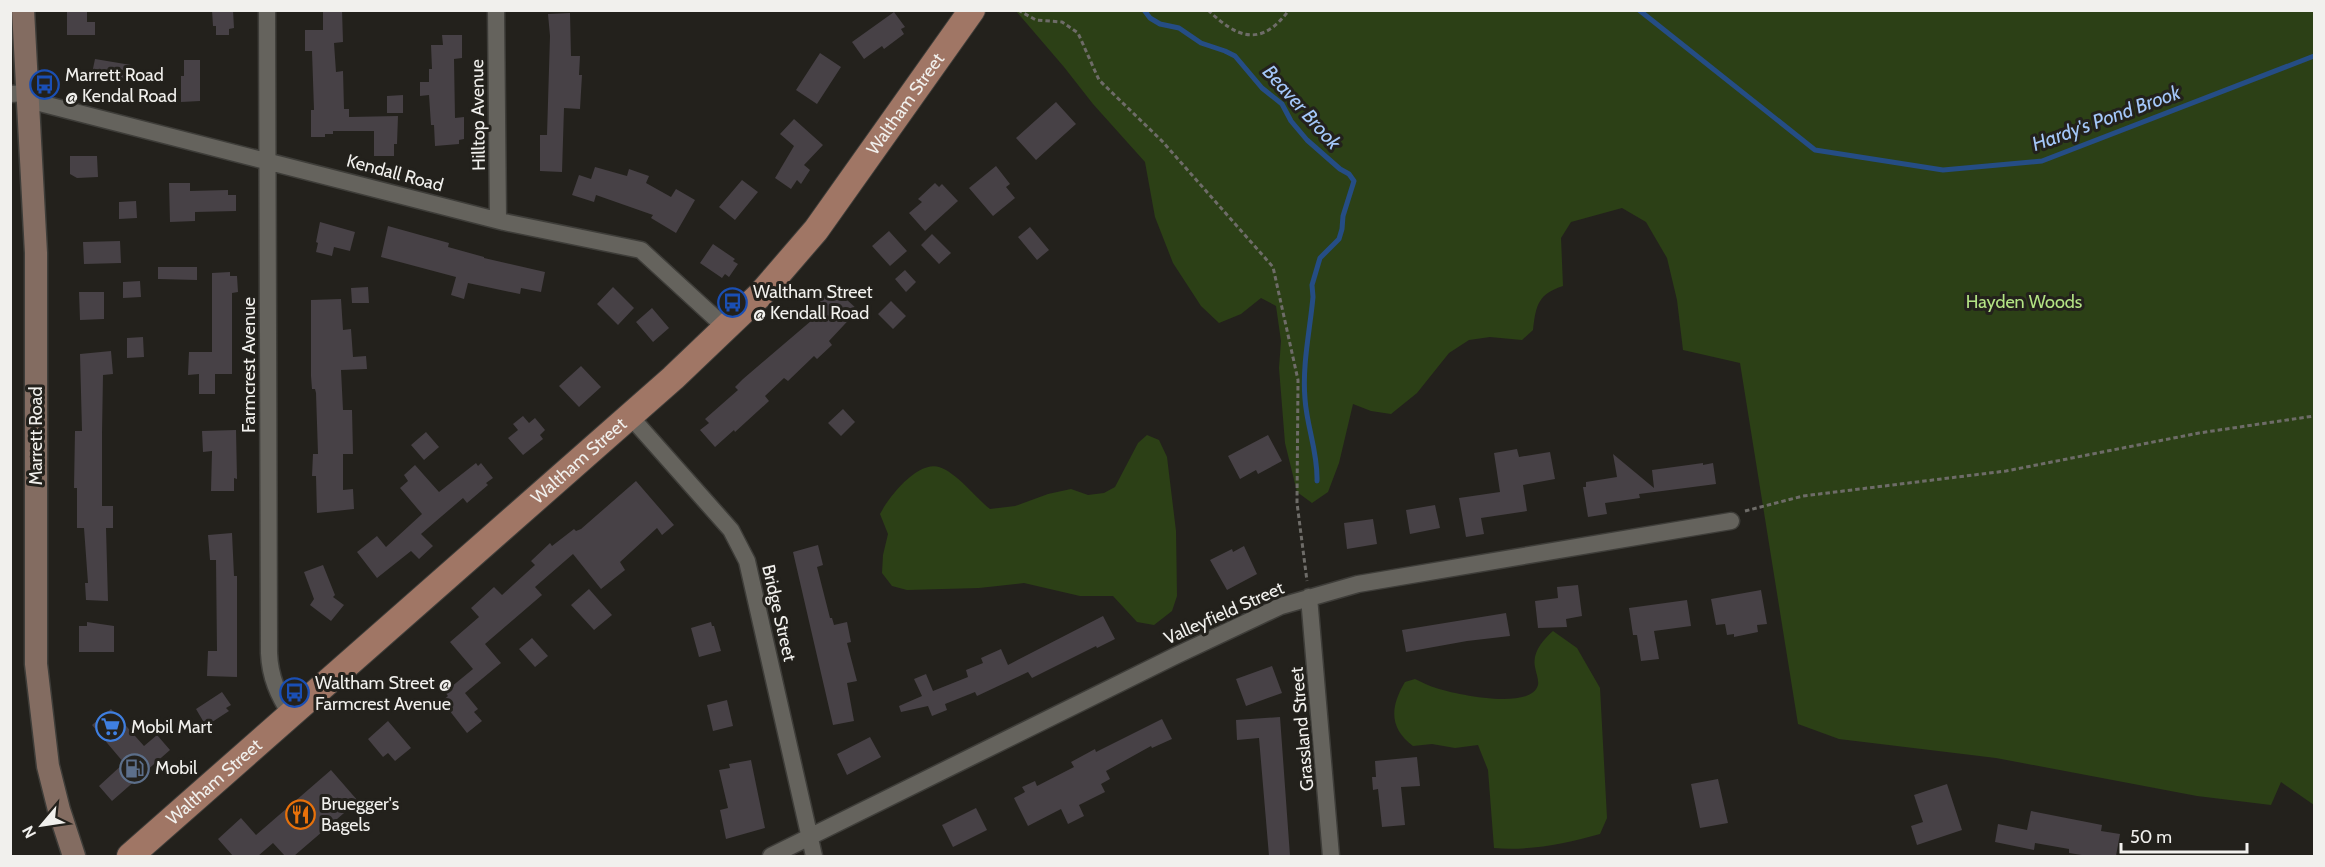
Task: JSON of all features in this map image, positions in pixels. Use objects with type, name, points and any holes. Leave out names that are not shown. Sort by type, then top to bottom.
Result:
[{"type":"main road","name":"Marrett Road","points":[[23,10],[22,96],[36,253],[36,664],[48,766],[74,856]]},
{"type":"main road","name":"Waltham Street","points":[[130,856],[630,416],[760,295],[816,230],[972,10]]},
{"type":"street","name":"Farmcrest Avenue","points":[[267,10],[269,653],[272,680],[291,715]]},
{"type":"street","name":"Hilltop Avenue","points":[[496,10],[498,220]]},
{"type":"street","name":"Kendall Road","points":[[22,96],[498,220],[641,250],[726,328]]},
{"type":"street","name":"Bridge Street","points":[[630,416],[731,530],[747,561],[814,856]]},
{"type":"street","name":"Valleyfield Street","points":[[771,856],[1281,606],[1358,584],[1591,547],[1731,521]]},
{"type":"street","name":"Grassland Street","points":[[1309,597],[1331,856]]},
{"type":"path","points":[[1018,10],[1036,20],[1062,22],[1078,33],[1099,80],[1162,141],[1273,267],[1298,380],[1297,503],[1309,597]]},
{"type":"path","points":[[1208,10],[1233,31],[1254,35],[1268,30],[1289,10]]},
{"type":"path","points":[[1731,521],[1744,511],[1803,496],[2006,471],[2199,433],[2314,416]]},
{"type":"green space","name":"Hayden Woods","points":[[1016,11],[2314,11],[2314,805],[2281,782],[2271,805],[2197,796],[1996,758],[1839,739],[1798,724],[1740,363],[1683,350],[1677,300],[1667,258],[1646,222],[1622,208],[1571,222],[1561,238],[1563,286],[1543,297],[1537,307],[1533,330],[1522,340],[1490,337],[1469,340],[1449,353],[1417,393],[1391,414],[1371,411],[1353,404],[1339,463],[1328,492],[1312,503],[1297,492],[1285,443],[1279,368],[1281,341],[1276,306],[1261,298],[1241,314],[1219,323],[1201,306],[1173,263],[1155,217],[1145,162],[1093,104]]},
{"type":"green space","points":[[1147,435],[1159,440],[1167,457],[1176,531],[1177,596],[1172,611],[1154,625],[1137,622],[1113,596],[1080,596],[1024,583],[979,588],[907,590],[892,586],[882,573],[888,534],[880,514],[897,490],[922,469],[939,467],[945,470],[990,509],[1015,506],[1048,494],[1071,489],[1088,495],[1104,493],[1115,487],[1138,443]]},
{"type":"green space","points":[[1553,631],[1577,648],[1600,688],[1607,818],[1600,834],[1587,838],[1534,848],[1494,848],[1488,770],[1478,745],[1455,748],[1432,744],[1413,746],[1405,739],[1396,724],[1394,717],[1397,700],[1405,682],[1415,679],[1436,688],[1474,697],[1507,699],[1532,693],[1538,685],[1535,656],[1542,642]]},
{"type":"building","points":[[67,10],[87,10],[87,22],[95,22],[95,35],[67,35]]},
{"type":"building","points":[[212,10],[233,10],[234,28],[229,29],[229,35],[216,35]]},
{"type":"building","points":[[323,10],[342,10],[343,42],[334,43],[336,72],[343,71],[344,109],[349,109],[349,117],[398,116],[394,156],[374,156],[374,131],[333,131],[333,134],[325,134],[325,137],[311,137],[311,110],[314,110],[312,51],[305,51],[305,30],[323,30]]},
{"type":"building","points":[[894,12],[905,27],[901,29],[904,34],[884,49],[882,46],[864,59],[852,42]]},
{"type":"building","points":[[570,13],[571,56],[580,56],[579,75],[582,75],[580,109],[564,108],[562,172],[540,171],[540,135],[547,135],[550,36],[548,14]]},
{"type":"building","points":[[442,35],[462,35],[462,58],[454,59],[455,118],[464,117],[464,139],[459,140],[459,144],[435,146],[429,95],[420,96],[420,82],[429,82],[429,69],[432,69],[431,45],[443,45]]},
{"type":"building","points":[[820,53],[841,67],[817,104],[796,90]]},
{"type":"building","points":[[95,59],[131,65],[128,80],[117,78],[117,83],[91,78]]},
{"type":"building","points":[[184,60],[200,60],[200,101],[181,102],[181,76],[184,76]]},
{"type":"building","points":[[403,95],[403,113],[387,113],[387,96]]},
{"type":"building","points":[[1056,102],[1076,124],[1036,160],[1016,138]]},
{"type":"building","points":[[794,119],[823,145],[804,165],[810,170],[801,184],[797,180],[791,189],[775,178],[794,146],[780,134]]},
{"type":"building","points":[[70,156],[97,156],[98,177],[77,178],[70,174]]},
{"type":"building","points":[[996,166],[1010,184],[1006,187],[1015,198],[993,216],[969,188]]},
{"type":"building","points":[[595,167],[627,176],[629,169],[649,176],[646,183],[671,197],[676,189],[695,200],[676,233],[651,218],[653,215],[596,195],[594,202],[572,195],[579,175],[591,179]]},
{"type":"building","points":[[742,180],[758,192],[735,220],[719,207]]},
{"type":"building","points":[[169,183],[190,183],[190,191],[228,190],[228,195],[236,195],[236,211],[195,212],[195,221],[170,222]]},
{"type":"building","points":[[935,183],[939,187],[942,184],[958,201],[925,231],[909,213],[922,202],[918,199]]},
{"type":"building","points":[[136,201],[137,218],[119,219],[119,202]]},
{"type":"building","points":[[320,222],[355,232],[350,251],[334,247],[332,256],[316,252]]},
{"type":"building","points":[[388,226],[449,243],[448,247],[484,258],[545,272],[541,292],[521,288],[520,294],[468,283],[464,299],[451,295],[456,277],[381,257]]},
{"type":"building","points":[[1030,227],[1049,250],[1037,260],[1018,237]]},
{"type":"building","points":[[889,231],[907,251],[890,266],[872,246]]},
{"type":"building","points":[[932,234],[951,253],[939,264],[921,245]]},
{"type":"building","points":[[120,241],[121,263],[84,264],[83,242]]},
{"type":"building","points":[[713,244],[735,259],[733,261],[738,264],[729,277],[725,274],[722,278],[700,263]]},
{"type":"building","points":[[158,267],[197,267],[197,280],[158,279]]},
{"type":"building","points":[[905,270],[916,282],[906,292],[895,279]]},
{"type":"building","points":[[230,272],[230,276],[237,276],[238,292],[232,293],[232,374],[215,374],[215,394],[199,394],[199,374],[188,375],[189,352],[212,352],[212,273]]},
{"type":"building","points":[[140,281],[141,297],[123,298],[123,282]]},
{"type":"building","points":[[368,287],[369,303],[352,303],[351,288]]},
{"type":"building","points":[[613,287],[634,308],[618,325],[597,304]]},
{"type":"building","points":[[833,287],[858,310],[829,341],[832,345],[817,359],[814,356],[788,381],[784,378],[765,396],[769,401],[715,447],[700,430],[709,423],[705,419],[738,390],[735,387],[743,379],[825,309],[819,303]]},
{"type":"building","points":[[79,292],[104,292],[104,319],[80,320]]},
{"type":"building","points":[[341,299],[343,330],[351,329],[353,357],[366,356],[367,369],[341,370],[343,410],[352,410],[353,454],[343,454],[343,490],[353,489],[354,509],[317,513],[316,476],[312,476],[313,454],[318,454],[316,393],[315,389],[312,389],[311,376],[311,300]]},
{"type":"building","points":[[891,301],[906,316],[893,329],[878,314]]},
{"type":"building","points":[[652,308],[669,328],[653,342],[636,322]]},
{"type":"building","points":[[143,337],[144,357],[127,358],[127,338]]},
{"type":"building","points":[[111,351],[113,374],[103,375],[102,433],[102,506],[113,506],[113,528],[106,528],[108,601],[86,600],[85,583],[88,583],[84,528],[77,528],[77,488],[74,488],[75,431],[82,431],[80,354]]},
{"type":"building","points":[[581,366],[601,387],[579,407],[559,386]]},
{"type":"building","points":[[843,409],[855,422],[841,436],[828,423]]},
{"type":"building","points":[[523,416],[529,423],[535,418],[545,430],[540,435],[543,439],[523,455],[508,438],[518,430],[513,424]]},
{"type":"building","points":[[236,430],[237,479],[234,478],[234,491],[211,491],[212,451],[203,452],[202,431]]},
{"type":"building","points":[[426,432],[439,447],[424,460],[411,445]]},
{"type":"building","points":[[1268,435],[1282,461],[1258,474],[1256,470],[1240,479],[1228,456]]},
{"type":"building","points":[[1517,449],[1519,457],[1550,452],[1555,479],[1523,485],[1527,511],[1481,518],[1484,534],[1466,537],[1459,498],[1500,492],[1494,453]]},
{"type":"building","points":[[1613,454],[1654,488],[1652,470],[1703,463],[1703,465],[1713,463],[1716,484],[1639,494],[1640,498],[1605,503],[1607,514],[1588,517],[1583,487],[1586,487],[1586,482],[1617,477]]},
{"type":"building","points":[[476,463],[478,466],[481,463],[493,478],[486,483],[488,485],[467,503],[463,498],[421,534],[433,546],[419,559],[411,551],[377,578],[357,552],[377,536],[386,547],[422,514],[400,488],[408,481],[404,475],[415,465],[439,492]]},
{"type":"building","points":[[636,481],[674,525],[662,535],[657,528],[620,562],[625,570],[601,589],[573,554],[535,587],[542,595],[485,644],[501,663],[465,693],[478,709],[474,712],[482,721],[467,733],[442,701],[448,696],[445,692],[473,669],[450,642],[479,617],[471,608],[494,587],[502,595],[535,565],[531,561],[550,543],[552,546],[574,529],[576,531],[581,529]]},
{"type":"building","points":[[1435,505],[1440,528],[1410,534],[1406,510]]},
{"type":"building","points":[[1373,519],[1377,544],[1347,549],[1344,523]]},
{"type":"building","points":[[232,533],[234,576],[237,576],[237,677],[207,676],[208,651],[217,651],[216,560],[210,560],[208,535]]},
{"type":"building","points":[[818,545],[823,565],[817,567],[830,618],[834,625],[847,622],[851,642],[847,643],[857,681],[847,683],[854,721],[833,725],[793,552]]},
{"type":"building","points":[[1244,546],[1257,574],[1227,590],[1210,560]]},
{"type":"building","points":[[323,565],[335,595],[333,597],[344,605],[331,621],[310,605],[314,599],[304,572]]},
{"type":"building","points":[[1578,585],[1582,616],[1566,619],[1567,627],[1538,628],[1535,601],[1558,598],[1557,587]]},
{"type":"building","points":[[589,589],[612,615],[594,630],[571,605]]},
{"type":"building","points":[[1761,590],[1767,624],[1757,625],[1758,632],[1734,637],[1734,634],[1727,635],[1725,624],[1716,625],[1711,599]]},
{"type":"building","points":[[1687,600],[1691,626],[1654,631],[1659,659],[1641,661],[1637,635],[1633,635],[1629,608]]},
{"type":"building","points":[[1506,613],[1510,636],[1406,652],[1402,630]]},
{"type":"building","points":[[1103,616],[1115,639],[1097,648],[1096,646],[1032,678],[1028,672],[977,696],[975,692],[945,704],[947,710],[932,716],[928,706],[901,712],[899,706],[922,696],[914,679],[926,674],[933,691],[968,677],[966,670],[983,663],[981,658],[1001,649],[1008,665]]},
{"type":"building","points":[[87,622],[114,626],[114,652],[79,652],[79,626],[87,626]]},
{"type":"building","points":[[711,622],[721,651],[699,657],[691,628]]},
{"type":"building","points":[[532,638],[548,656],[535,667],[519,649]]},
{"type":"building","points":[[1272,666],[1282,693],[1246,706],[1236,679]]},
{"type":"building","points":[[222,692],[231,705],[226,708],[229,711],[206,726],[196,709]]},
{"type":"building","points":[[727,700],[733,726],[713,731],[707,705]]},
{"type":"building","points":[[111,709],[144,746],[157,735],[170,750],[112,801],[99,786],[124,763],[92,725]]},
{"type":"building","points":[[1280,717],[1290,856],[1269,856],[1259,738],[1237,740],[1236,720]]},
{"type":"building","points":[[1162,719],[1172,739],[1152,748],[1151,746],[1106,771],[1110,779],[1101,784],[1105,792],[1079,805],[1084,816],[1068,824],[1061,809],[1028,826],[1014,798],[1025,792],[1022,787],[1035,781],[1037,786],[1074,767],[1071,762],[1095,749],[1096,752]]},
{"type":"building","points":[[388,721],[411,748],[395,761],[388,753],[383,757],[368,739]]},
{"type":"building","points":[[870,737],[881,757],[847,775],[837,754]]},
{"type":"building","points":[[1417,757],[1420,786],[1401,787],[1405,825],[1382,827],[1378,789],[1373,790],[1372,777],[1376,777],[1375,761]]},
{"type":"building","points":[[751,760],[765,828],[726,839],[720,810],[728,808],[719,770],[730,768],[729,764]]},
{"type":"building","points":[[331,770],[358,801],[294,856],[285,856],[273,843],[258,856],[233,856],[218,839],[241,818],[256,835]]},
{"type":"building","points":[[1718,779],[1728,823],[1700,828],[1691,784]]},
{"type":"building","points":[[1947,784],[1962,830],[1917,845],[1911,826],[1923,822],[1914,795]]},
{"type":"building","points":[[976,808],[987,830],[953,847],[942,825]]},
{"type":"building","points":[[2031,811],[2102,825],[2101,831],[2120,834],[2116,856],[2069,853],[2069,849],[2035,843],[2034,850],[1995,842],[1998,824],[2027,830]]},
{"type":"waterway","name":"Beaver Brook","points":[[1144,10],[1150,18],[1160,24],[1179,28],[1201,43],[1235,56],[1262,88],[1282,104],[1291,121],[1307,140],[1349,174],[1354,181],[1343,216],[1339,239],[1320,258],[1312,285],[1313,297],[1304,386],[1306,410],[1316,460],[1317,481]]},
{"type":"waterway","name":"Hardy's Pond Brook","points":[[1639,10],[1815,150],[1943,170],[2042,161],[2314,56]]},
{"type":"place","name":"Marrett Road @ Kendal Road","points":[[44,85]]},
{"type":"place","name":"Waltham Street @ Kendall Road","points":[[732,302]]},
{"type":"place","name":"Waltham Street @ Farmcrest Avenue","points":[[294,693]]},
{"type":"place","name":"Mobil Mart","points":[[110,727]]},
{"type":"place","name":"Mobil","points":[[134,768]]},
{"type":"place","name":"Bruegger's Bagels","points":[[300,814]]}]
